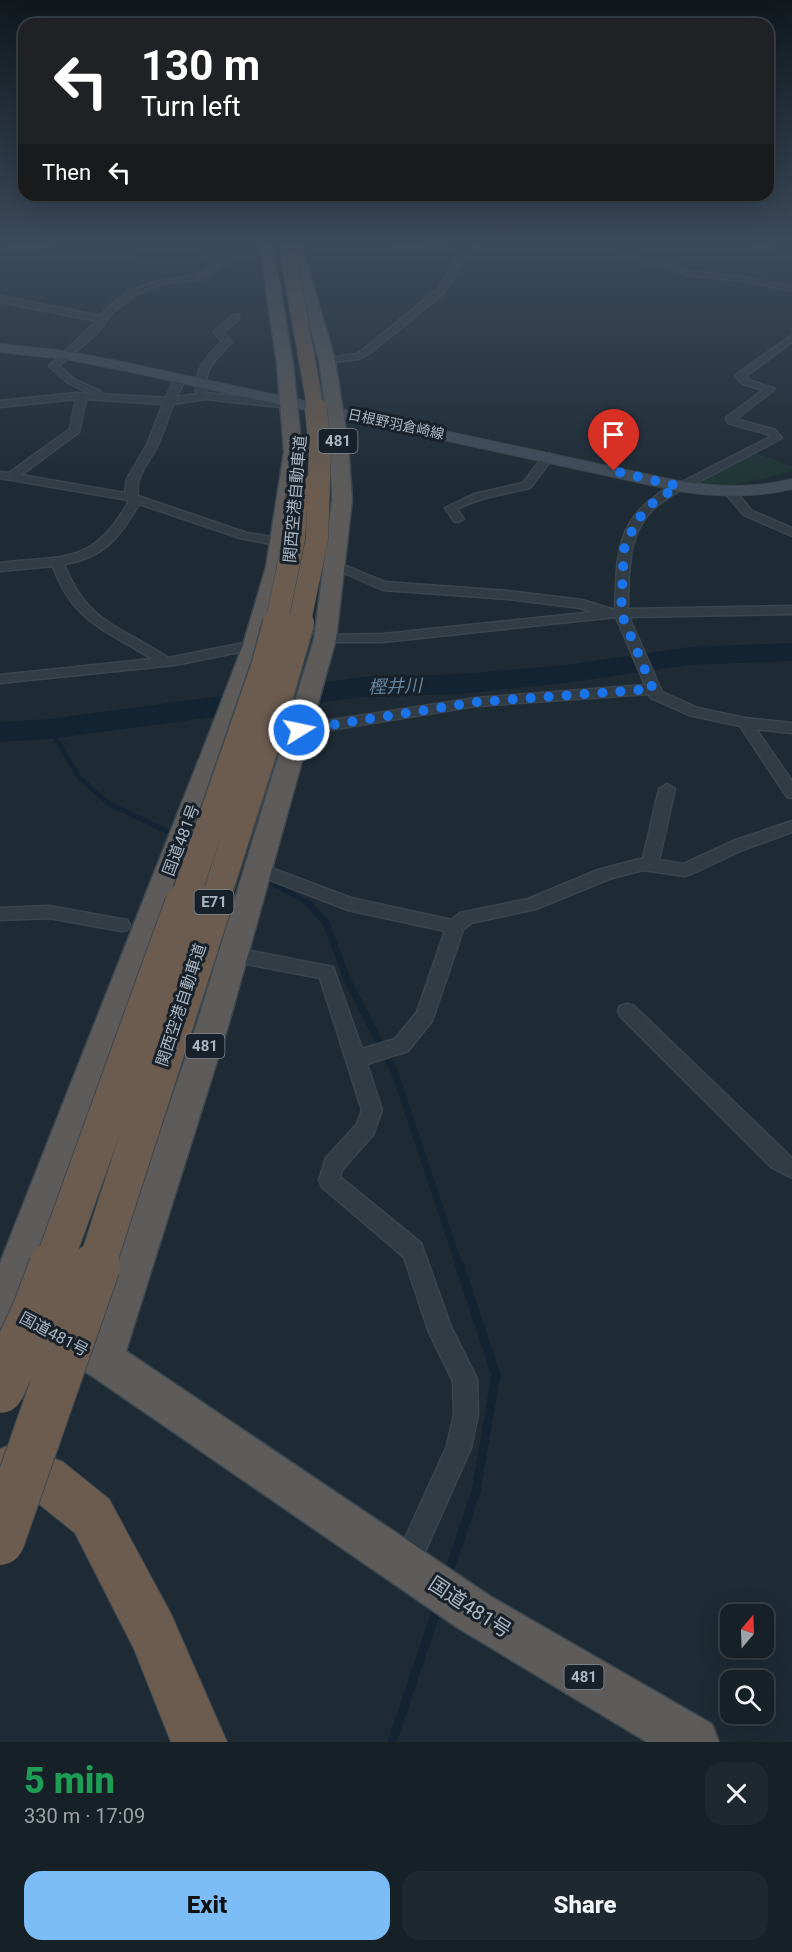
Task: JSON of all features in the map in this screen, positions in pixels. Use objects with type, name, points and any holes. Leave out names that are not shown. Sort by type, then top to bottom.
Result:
[{"type":"highway","name":"国道481号","points":[[282,327],[293,452],[281,542],[255,645],[1,1307],[104,1360],[474,1612],[694,1742]]},
{"type":"highway","name":"関西空港自動車道","points":[[0,1389],[37,1309],[151,997],[265,667],[284,595],[294,538],[302,408],[286,327]]},
{"type":"highway","name":"関西空港自動車道","points":[[0,1541],[85,1301],[265,745],[299,626],[317,539],[320,450],[314,389],[296,327]]},
{"type":"highway","name":"国道481号","points":[[104,1360],[213,1023],[325,639],[342,500],[339,442],[327,361],[318,327]]},
{"type":"highway","points":[[0,1469],[45,1479],[92,1516],[153,1632],[199,1742]]},
{"type":"main road","name":"日根野羽倉崎線","points":[[0,348],[65,355],[182,378],[201,390],[288,403],[549,456],[681,486],[731,494],[771,490],[792,484]]},
{"type":"street","points":[[97,327],[54,366],[71,381],[106,398]]},
{"type":"street","points":[[0,404],[83,396],[171,400],[201,390],[200,373],[226,342],[218,332],[224,327]]},
{"type":"street","points":[[327,361],[359,356],[397,327]]},
{"type":"street","points":[[792,338],[740,376],[746,382],[770,389],[769,392],[731,418],[732,421],[771,432],[777,438],[681,486],[650,505],[636,522],[624,549],[616,613],[656,695],[694,712],[745,723],[792,728]]},
{"type":"street","points":[[0,567],[81,557],[105,543],[134,503],[132,480],[152,445],[174,389],[182,378]]},
{"type":"street","points":[[39,399],[54,393],[71,381]]},
{"type":"street","points":[[5,476],[75,430],[79,402],[83,396]]},
{"type":"street","points":[[458,519],[451,508],[477,495],[502,488],[526,486],[549,456]]},
{"type":"street","points":[[5,476],[132,498],[179,511],[259,540],[281,542]]},
{"type":"street","points":[[731,494],[748,513],[792,532]]},
{"type":"street","points":[[57,561],[75,602],[91,616],[165,662]]},
{"type":"street","points":[[334,566],[384,586],[508,595],[582,604],[616,613]]},
{"type":"street","points":[[325,639],[383,638],[616,613],[792,610]]},
{"type":"street","points":[[0,679],[165,662],[255,645]]},
{"type":"street","points":[[299,730],[477,702],[653,689]]},
{"type":"street","points":[[745,723],[792,793]]},
{"type":"street","points":[[650,865],[667,789]]},
{"type":"street","points":[[356,1059],[401,1045],[425,1016],[455,927],[466,918],[530,905],[568,891],[603,874],[643,864],[685,870],[739,845],[792,826]]},
{"type":"street","points":[[258,869],[348,904],[455,927]]},
{"type":"street","points":[[0,914],[50,912],[121,925]]},
{"type":"street","points":[[250,958],[327,972],[372,1110],[366,1129],[333,1165],[328,1180],[413,1250],[441,1332],[465,1379],[466,1414],[459,1448],[406,1565]]},
{"type":"street","points":[[627,1011],[778,1160],[792,1169]]},
{"type":"green space","points":[[755,453],[792,466],[792,472],[724,487],[695,481]]},
{"type":"waterway","name":"樫井川","points":[[0,732],[50,729],[362,687],[461,684],[565,674],[690,656],[792,652]]},
{"type":"waterway","points":[[50,729],[79,777],[108,803],[176,836]]},
{"type":"waterway","points":[[263,878],[308,903]]},
{"type":"waterway","points":[[308,903],[326,923],[348,981],[395,1073],[460,1268]]},
{"type":"waterway","points":[[447,1577],[476,1491],[496,1375],[460,1266]]},
{"type":"waterway","points":[[392,1742],[438,1606]]},
{"type":"route","points":[[299,730],[477,702],[653,689],[621,613],[624,549],[636,522],[650,505],[678,486],[614,471]]}]
